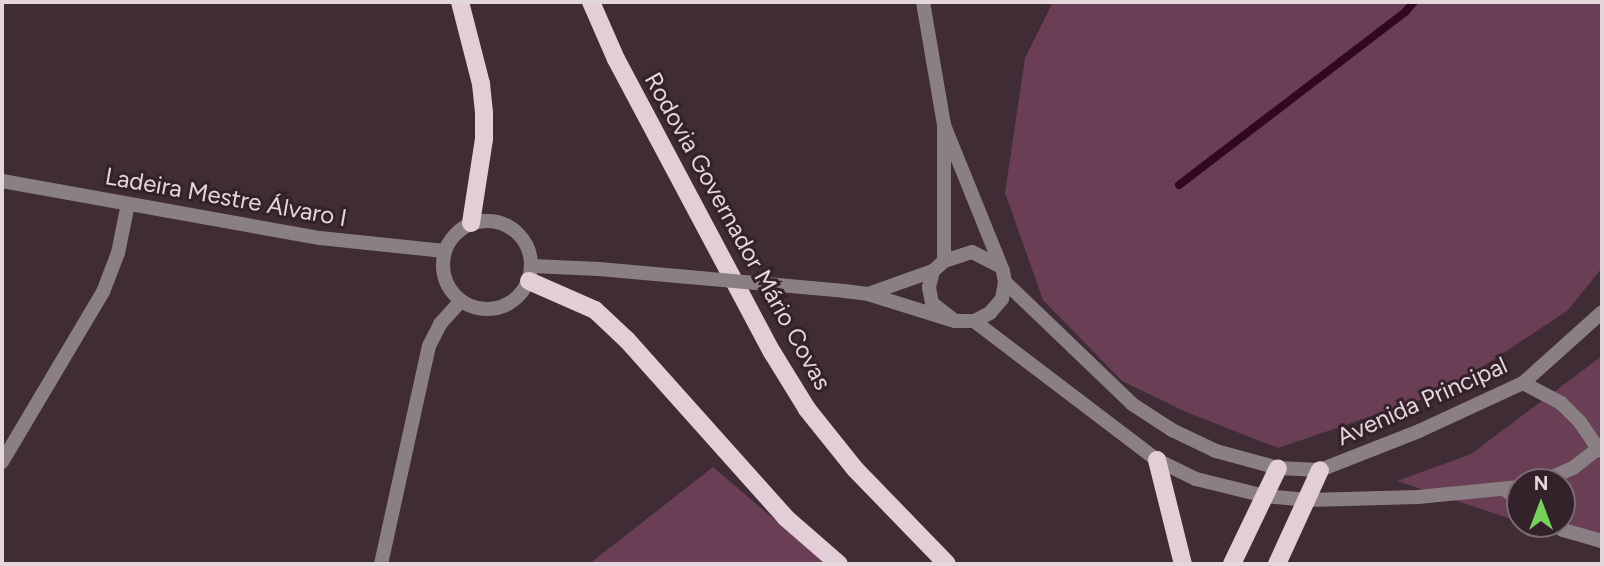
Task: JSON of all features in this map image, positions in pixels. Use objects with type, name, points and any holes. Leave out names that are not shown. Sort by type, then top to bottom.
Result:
[{"type":"main road","points":[[460,2],[481,84],[484,113],[484,139],[471,223]]},
{"type":"main road","name":"Rodovia Governador Mário Covas","points":[[591,2],[629,83],[772,352],[807,409],[855,469],[947,564]]},
{"type":"main road","points":[[531,273],[595,310],[627,340],[786,517],[839,564]]},
{"type":"main road","points":[[1157,460],[1183,564]]},
{"type":"main road","points":[[1232,564],[1278,468]]},
{"type":"main road","points":[[1277,564],[1309,500],[1320,470]]},
{"type":"street","points":[[923,2],[944,125],[944,261]]},
{"type":"street","points":[[531,273],[599,269],[844,291],[868,294],[955,321],[974,321],[990,313],[1002,299],[1005,282],[944,125]]},
{"type":"street","name":"Ladeira Mestre Álvaro I","points":[[2,181],[46,186],[128,204],[320,238],[444,251]]},
{"type":"street","points":[[2,462],[103,292],[118,253],[128,204]]},
{"type":"street","points":[[492,220],[516,230],[526,242],[531,273],[514,300],[505,305],[490,309],[461,301],[446,281],[442,266],[444,251],[457,231],[471,223],[492,220]]},
{"type":"street","points":[[868,294],[933,271],[944,261],[972,251],[1000,266]]},
{"type":"street","points":[[933,271],[929,287],[932,303],[955,321]]},
{"type":"street","points":[[1005,282],[1132,404],[1172,430],[1216,451],[1278,468],[1320,470]]},
{"type":"street","points":[[381,564],[429,346],[440,324],[461,301]]},
{"type":"street","name":"Avenida Principal","points":[[1320,470],[1419,431],[1523,383],[1602,312]]},
{"type":"street","points":[[974,321],[1157,460],[1196,479],[1265,496],[1309,500],[1506,488]]},
{"type":"street","points":[[1523,383],[1561,403],[1580,422],[1601,450],[1573,468]]},
{"type":"street","points":[[1576,534],[1602,541]]},
{"type":"shaded area","points":[[1053,2],[1602,2],[1602,268],[1567,311],[1446,391],[1278,448],[1186,412],[1122,381],[1043,300],[1005,193],[1025,58]]},
{"type":"shaded area","points":[[1602,356],[1602,549],[1569,538],[1576,538],[1576,468],[1506,468],[1506,517],[1397,481],[1471,454]]},
{"type":"shaded area","points":[[713,467],[827,564],[589,564]]},
{"type":"waterway","points":[[1179,185],[1405,12],[1414,2]]}]
